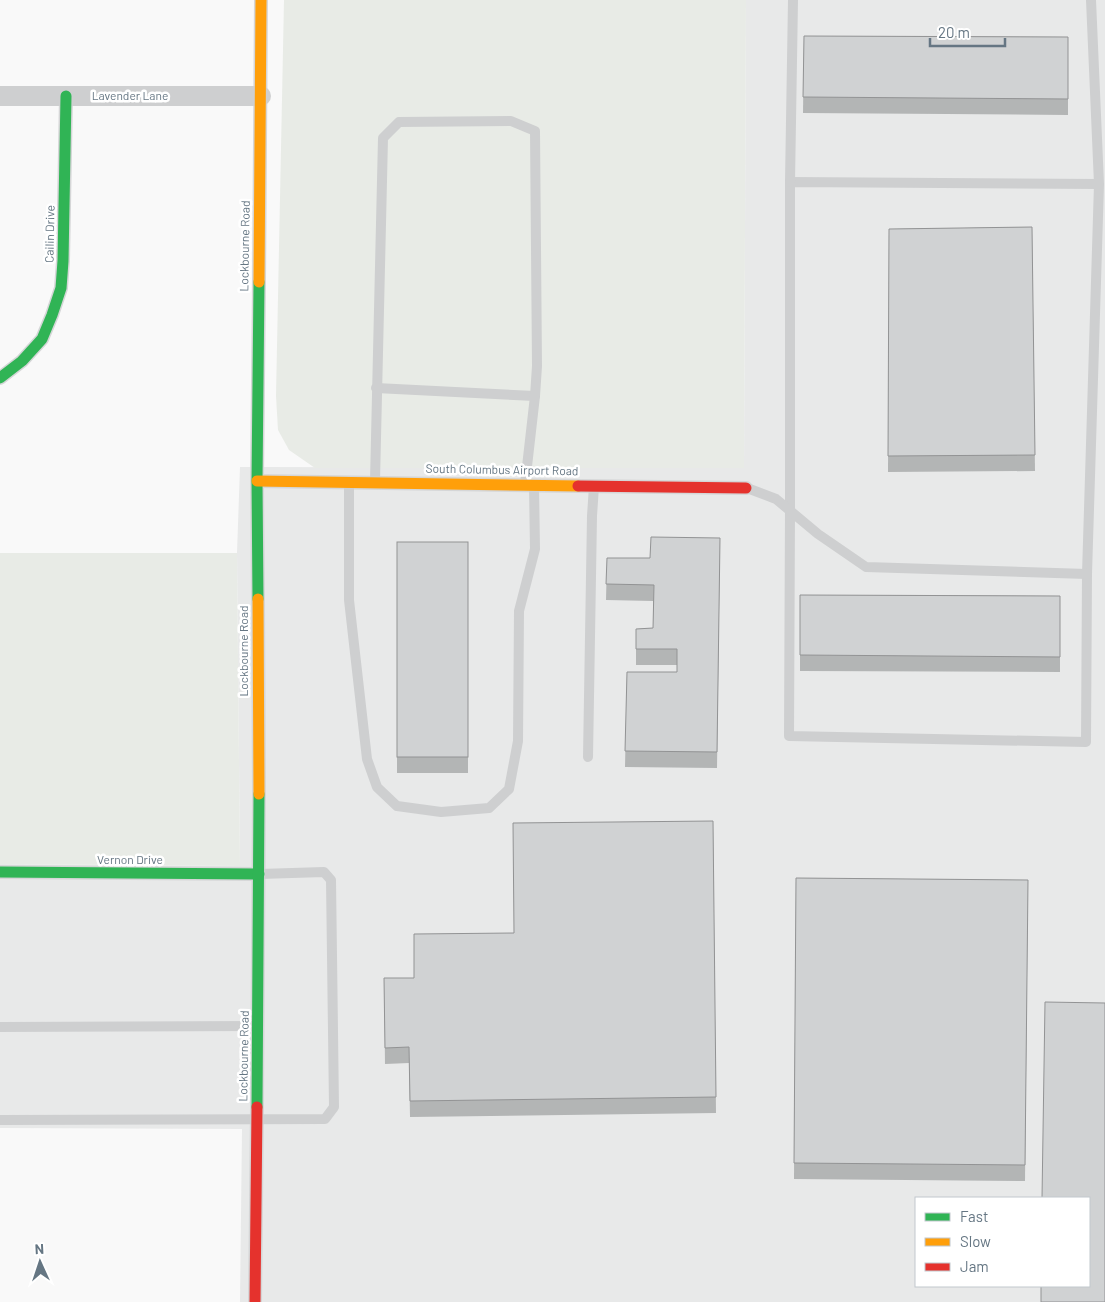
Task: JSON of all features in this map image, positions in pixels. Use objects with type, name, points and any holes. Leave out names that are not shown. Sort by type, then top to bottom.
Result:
[{"type":"street","name":"Lockbourne Road","points":[[255,1302],[259,874],[257,481],[261,0]]},
{"type":"street","name":"Lavender Lane","points":[[0,96],[261,96]]},
{"type":"street","name":"Cailin Drive","points":[[0,378],[22,361],[42,339],[61,288],[66,96]]},
{"type":"street","name":"South Columbus Airport Road","points":[[257,481],[746,488]]},
{"type":"street","name":"Vernon Drive","points":[[0,872],[259,874]]},
{"type":"lane","points":[[793,0],[790,182],[789,736],[1086,742],[1087,574],[1099,184],[1091,0]]},
{"type":"lane","points":[[349,482],[349,600],[367,758],[378,787],[397,806],[441,812],[489,808],[508,789],[518,741],[519,611],[535,549],[529,485],[536,366],[535,131],[511,121],[400,122],[383,138],[374,482]]},
{"type":"lane","points":[[790,182],[1099,184]]},
{"type":"lane","points":[[376,388],[535,396]]},
{"type":"lane","points":[[588,757],[594,485]]},
{"type":"lane","points":[[746,488],[776,499],[818,534],[866,567],[1087,574]]},
{"type":"lane","points":[[0,1120],[325,1119],[334,1107],[330,880],[324,872],[259,874]]},
{"type":"lane","points":[[0,1027],[258,1026]]},
{"type":"shaded area","points":[[284,0],[746,0],[744,468],[315,468],[289,450],[278,430],[276,396]]},
{"type":"shaded area","points":[[746,0],[1105,0],[1105,1302],[240,1302],[242,1129],[0,1128],[0,864],[240,866],[237,553],[240,467],[744,468]]},
{"type":"shaded area","points":[[0,553],[237,553],[240,866],[0,864]]},
{"type":"building","points":[[804,36],[1068,37],[1068,99],[803,97]]},
{"type":"building","points":[[1032,227],[1035,455],[888,456],[889,229]]},
{"type":"building","points":[[651,537],[720,538],[717,752],[625,751],[627,672],[677,672],[677,649],[636,649],[636,629],[653,628],[654,585],[606,584],[607,558],[650,558]]},
{"type":"building","points":[[397,542],[468,542],[468,757],[397,757]]},
{"type":"building","points":[[800,595],[1060,596],[1060,657],[800,655]]},
{"type":"building","points":[[713,821],[716,1097],[410,1101],[409,1047],[385,1048],[384,978],[414,978],[414,934],[514,933],[513,823]]},
{"type":"building","points":[[796,878],[1028,880],[1025,1165],[794,1163]]},
{"type":"building","points":[[1045,1002],[1105,1003],[1105,1302],[1041,1302],[1041,1287],[1090,1287],[1090,1197],[1042,1197]]},
{"type":"traffic: fast","points":[[0,378],[22,361],[42,339],[61,288],[66,96]]},
{"type":"traffic: fast","points":[[258,599],[259,282]]},
{"type":"traffic: fast","points":[[257,1107],[259,794]]},
{"type":"traffic: fast","points":[[0,872],[259,874]]},
{"type":"traffic: slow","points":[[259,282],[261,0]]},
{"type":"traffic: slow","points":[[257,481],[578,486]]},
{"type":"traffic: slow","points":[[258,599],[259,794]]},
{"type":"traffic: jam","points":[[578,486],[746,488]]},
{"type":"traffic: jam","points":[[255,1302],[257,1107]]}]
